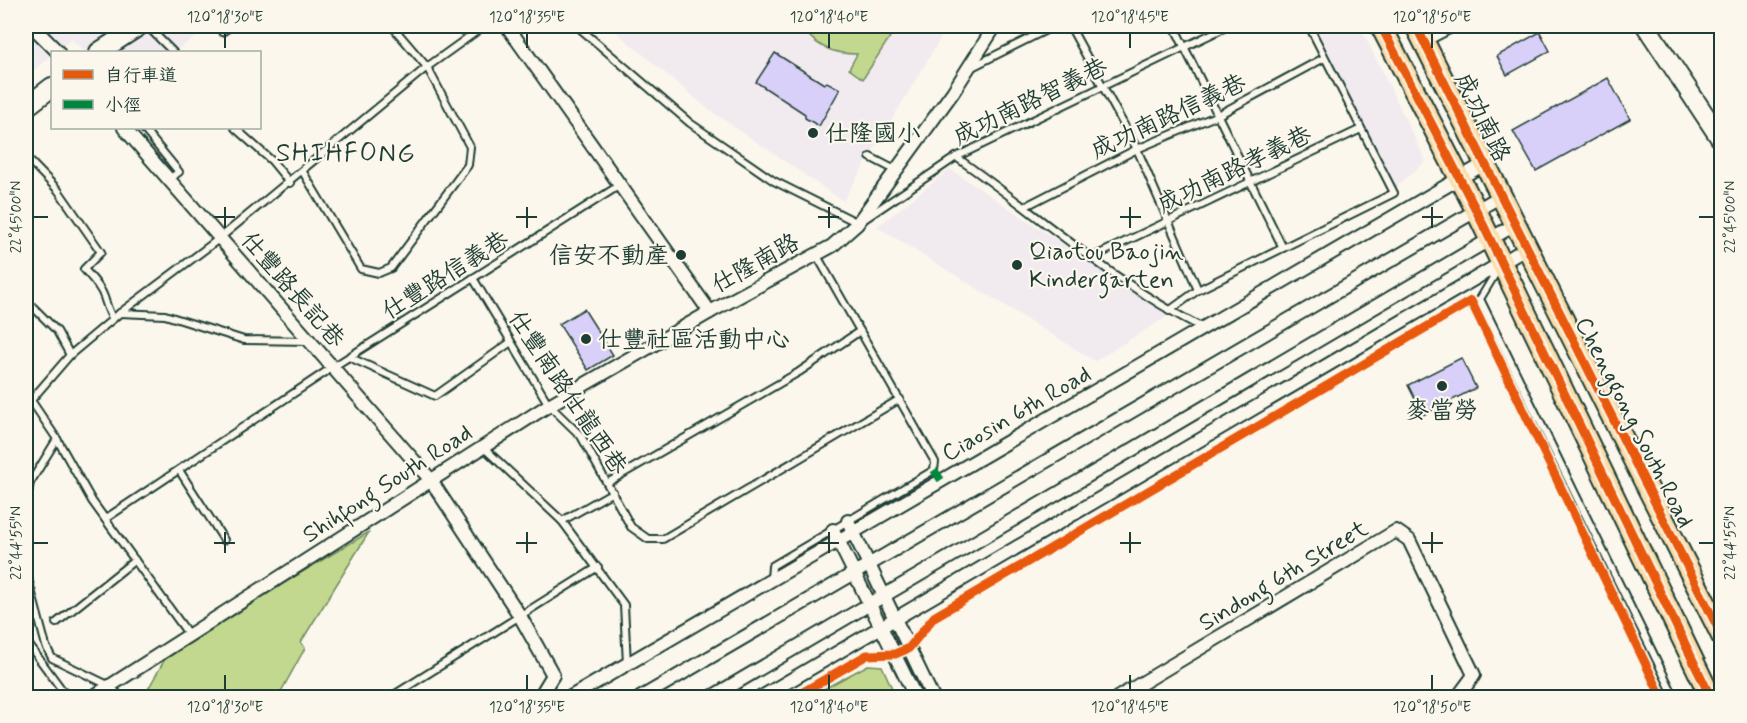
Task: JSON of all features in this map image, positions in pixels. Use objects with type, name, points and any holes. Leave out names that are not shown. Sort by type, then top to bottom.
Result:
[{"type":"main road","name":"成功南路","points":[[1381,26],[1476,210]]},
{"type":"main road","name":"成功南路","points":[[1420,33],[1516,224]]},
{"type":"main road","name":"Chenggong South Road","points":[[1476,210],[1711,698]]},
{"type":"main road","name":"Chenggong South Road","points":[[1516,224],[1722,636]]},
{"type":"street","points":[[32,26],[57,51]]},
{"type":"street","points":[[101,51],[139,26]]},
{"type":"street","points":[[507,26],[710,312]]},
{"type":"street","name":"仕隆南路","points":[[710,312],[832,246],[857,224],[967,70],[995,26]]},
{"type":"street","points":[[1420,33],[1451,26]]},
{"type":"street","points":[[1646,26],[1719,133]]},
{"type":"street","points":[[26,107],[51,88]]},
{"type":"street","name":"仕豐路長記巷","points":[[125,129],[430,479],[520,616],[553,675],[539,698]]},
{"type":"street","name":"Ciaosin 6th Road","points":[[569,698],[771,579],[850,526],[1203,328],[1484,164]]},
{"type":"street","points":[[640,698],[1501,196]]},
{"type":"street","points":[[710,698],[1516,224]]},
{"type":"street","points":[[760,698],[1527,248]]},
{"type":"street","name":"Shihfong South Road","points":[[91,698],[430,479],[549,405],[710,312]]},
{"type":"street","points":[[850,526],[933,698]]},
{"type":"street","name":"Sindong 6th Street","points":[[1117,698],[1396,531],[1409,540],[1474,675],[1457,698]]},
{"type":"street","points":[[836,535],[872,603],[916,698]]},
{"type":"lane","points":[[147,26],[172,51]]},
{"type":"lane","points":[[222,32],[231,26]]},
{"type":"lane","name":"仕豐路信義巷","points":[[303,172],[362,269],[379,273],[391,268],[468,165],[470,147],[427,68],[392,26]]},
{"type":"lane","points":[[26,406],[70,356],[113,319],[290,183],[427,68],[484,26]]},
{"type":"lane","points":[[577,26],[690,123],[774,181],[857,224]]},
{"type":"lane","points":[[967,70],[1054,26]]},
{"type":"lane","points":[[1070,26],[1137,149],[1198,290]]},
{"type":"lane","points":[[1174,26],[1251,180],[1282,248]]},
{"type":"lane","name":"成功南路智義巷","points":[[857,224],[956,157],[1228,26]]},
{"type":"lane","points":[[1169,311],[1198,290],[1394,193],[1309,26]]},
{"type":"lane","name":"成功南路信義巷","points":[[1026,206],[1137,149],[1218,115],[1324,58]]},
{"type":"lane","points":[[144,129],[179,172],[169,179]]},
{"type":"lane","points":[[236,129],[272,161],[290,183]]},
{"type":"lane","name":"成功南路孝義巷","points":[[1091,258],[1361,129]]},
{"type":"lane","points":[[26,157],[58,190],[101,252],[84,269],[98,286],[104,297],[105,308],[113,319]]},
{"type":"lane","points":[[870,157],[896,171]]},
{"type":"lane","points":[[956,157],[1026,206],[1091,258],[1169,311],[1203,328]]},
{"type":"lane","name":"仕豐路信義巷","points":[[105,519],[333,367],[621,184]]},
{"type":"lane","points":[[816,254],[935,462],[934,470],[850,526]]},
{"type":"lane","points":[[1502,263],[1480,299],[1675,698]]},
{"type":"lane","name":"仕豐南路仕龍西巷","points":[[473,278],[549,405],[581,436],[631,527],[648,539],[663,539],[900,399]]},
{"type":"lane","points":[[26,300],[57,331],[70,356]]},
{"type":"lane","points":[[120,314],[165,315],[244,340],[310,341]]},
{"type":"lane","points":[[607,483],[799,372],[860,331]]},
{"type":"lane","points":[[349,357],[435,396],[511,342]]},
{"type":"lane","points":[[26,393],[57,439],[105,519],[189,635]]},
{"type":"lane","points":[[26,503],[30,483],[57,439]]},
{"type":"lane","points":[[483,446],[562,521],[624,605],[627,664]]},
{"type":"lane","points":[[179,470],[224,540]]},
{"type":"lane","points":[[562,521],[613,492]]},
{"type":"lane","points":[[56,623],[135,560]]},
{"type":"lane","points":[[388,698],[597,567]]},
{"type":"lane","points":[[26,571],[46,646],[52,658],[110,686],[122,698]]},
{"type":"lane","points":[[26,641],[68,698]]},
{"type":"shaded area","points":[[26,26],[213,26],[175,51],[85,51],[71,39],[57,51],[51,51],[51,56],[26,77]]},
{"type":"shaded area","name":"仕隆國小","points":[[621,26],[948,26],[843,201],[708,109],[616,32]]},
{"type":"shaded area","points":[[1316,26],[1360,26],[1426,161],[1394,189]]},
{"type":"shaded area","name":"Qiaotou Baojin Kindergarten","points":[[950,169],[1170,315],[1095,361],[877,227]]},
{"type":"green space","points":[[801,26],[897,26],[863,79],[849,69],[857,54],[825,48],[812,39]]},
{"type":"green space","points":[[369,532],[301,642],[305,648],[278,697],[143,698],[169,652]]},
{"type":"green space","points":[[868,665],[882,666],[896,697],[809,697]]},
{"type":"building","points":[[1540,32],[1550,51],[1507,75],[1497,56]]},
{"type":"building","points":[[775,53],[824,84],[827,82],[840,89],[819,126],[805,118],[805,114],[756,82]]},
{"type":"building","points":[[1608,78],[1630,119],[1536,171],[1513,131]]},
{"type":"building","name":"仕豐社區活動中心","points":[[584,309],[613,355],[588,370],[559,324]]},
{"type":"building","name":"麥當勞","points":[[1461,358],[1476,388],[1423,415],[1408,385]]},
{"type":"marked path","points":[[934,470],[941,480]]},
{"type":"cycle path","points":[[1381,26],[1476,210],[1711,698]]},
{"type":"cycle path","points":[[1416,26],[1722,636]]},
{"type":"cycle path","points":[[793,698],[867,655],[895,654],[909,648],[934,617],[1471,301],[1662,698]]},
{"type":"place","name":"仕隆國小","points":[[813,133]]},
{"type":"place","name":"信安不動產","points":[[681,255]]},
{"type":"place","name":"Qiaotou Baojin Kindergarten","points":[[1017,265]]},
{"type":"place","name":"仕豐社區活動中心","points":[[586,339]]},
{"type":"place","name":"麥當勞","points":[[1442,386]]},
{"type":"district","name":"SHIHFONG","points":[[346,152]]}]
